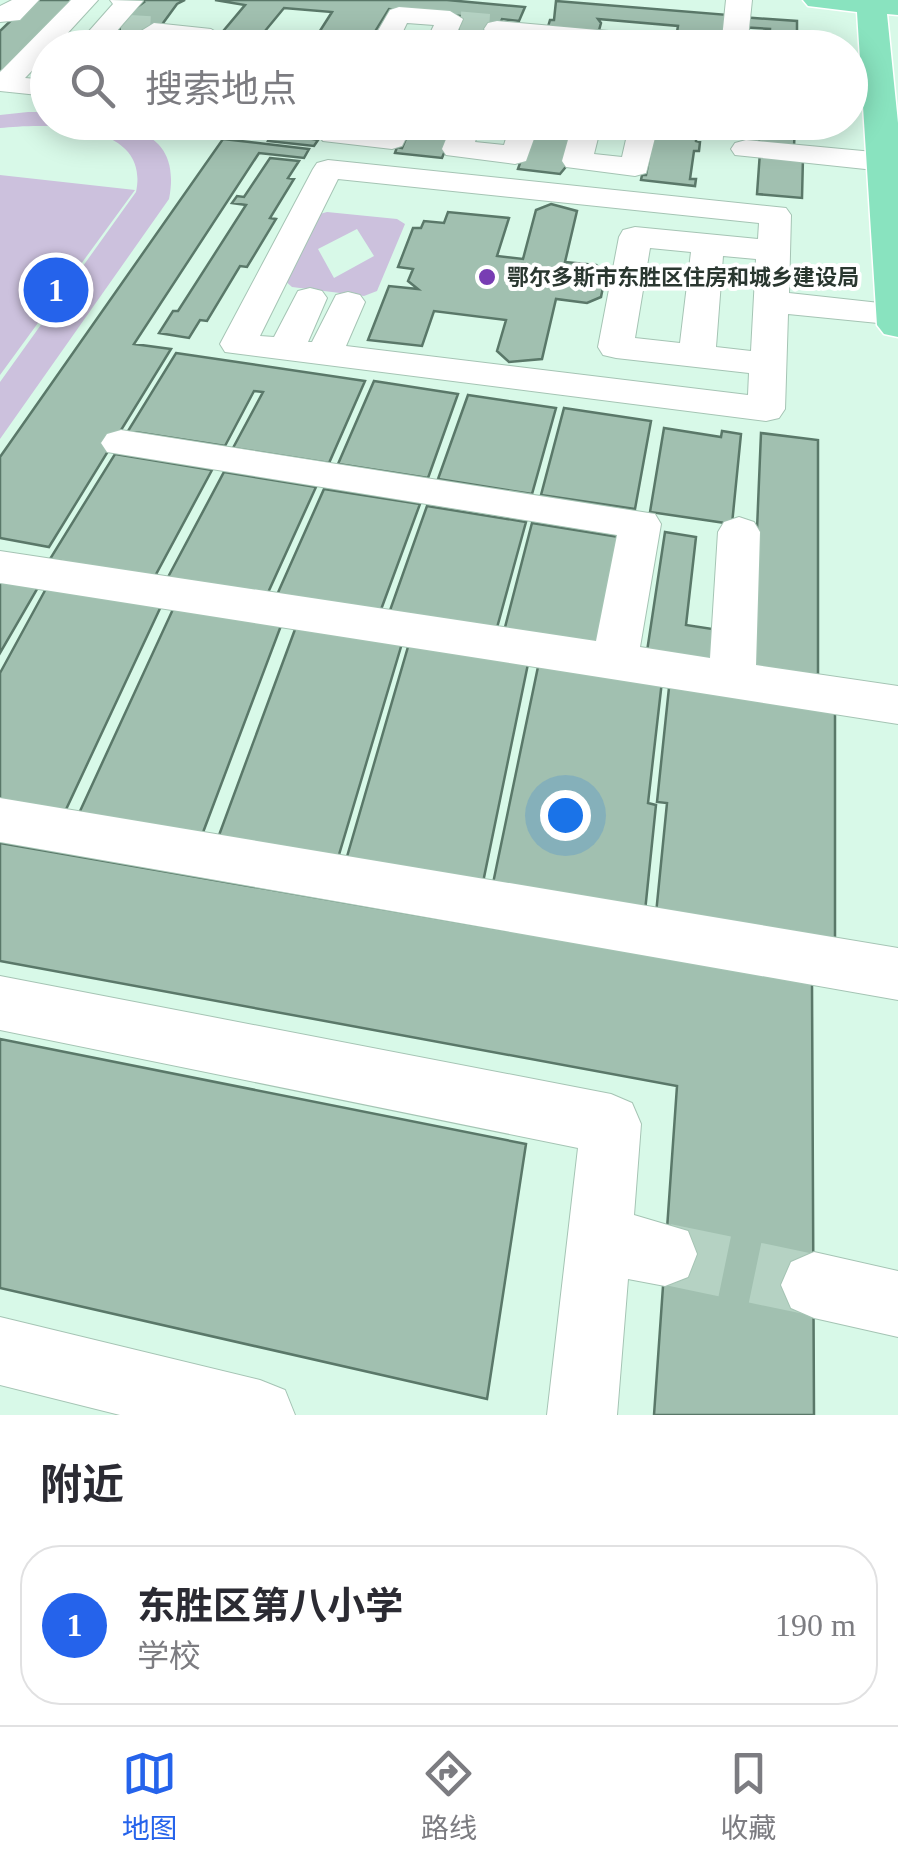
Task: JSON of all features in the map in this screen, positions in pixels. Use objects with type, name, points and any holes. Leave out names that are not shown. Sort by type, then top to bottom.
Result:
[{"type":"main road","points":[[818,0],[880,3],[868,59]]},
{"type":"main road","points":[[868,95],[884,162],[898,324]]},
{"type":"lane","points":[[0,14],[10,15],[26,0]]},
{"type":"lane","points":[[56,30],[85,0]]},
{"type":"lane","points":[[110,30],[130,1],[123,0]]},
{"type":"lane","points":[[736,30],[739,0]]},
{"type":"lane","points":[[546,2],[547,30]]},
{"type":"lane","points":[[171,30],[196,11]]},
{"type":"lane","points":[[390,30],[399,14],[450,19],[448,30]]},
{"type":"lane","points":[[63,23],[113,28]]},
{"type":"lane","points":[[30,57],[4,84],[30,86]]},
{"type":"lane","points":[[461,140],[457,149],[515,155],[520,140]]},
{"type":"lane","points":[[583,140],[578,161],[635,167],[640,140]]},
{"type":"lane","points":[[810,140],[810,169]]},
{"type":"lane","points":[[746,150],[810,169],[884,162]]},
{"type":"lane","points":[[328,169],[775,215],[774,251],[766,409],[238,344],[328,169]]},
{"type":"lane","points":[[367,211],[399,176]]},
{"type":"lane","points":[[399,176],[416,216]]},
{"type":"lane","points":[[768,364],[616,347],[635,237],[774,251]]},
{"type":"lane","points":[[697,356],[708,244]]},
{"type":"lane","points":[[286,350],[310,298]]},
{"type":"lane","points":[[326,354],[348,302]]},
{"type":"lane","points":[[771,302],[897,316]]},
{"type":"lane","points":[[122,443],[640,524],[616,661]]},
{"type":"lane","points":[[732,680],[739,532]]},
{"type":"lane","points":[[0,566],[898,705]]},
{"type":"lane","points":[[0,820],[898,974]]},
{"type":"lane","points":[[0,1002],[611,1124],[582,1415]]},
{"type":"lane","points":[[600,1241],[665,1254]]},
{"type":"lane","points":[[814,1285],[898,1304]]},
{"type":"lane","points":[[0,1351],[260,1415]]},
{"type":"shaded area","points":[[30,112],[30,127],[0,128],[0,115]]},
{"type":"shaded area","points":[[113,140],[154,140],[165,153],[171,172],[169,199],[0,439],[0,382],[136,192],[136,169],[128,151]]},
{"type":"shaded area","points":[[0,175],[135,190],[0,375]]},
{"type":"shaded area","points":[[327,212],[397,219],[405,224],[377,291],[364,296],[292,287],[284,280],[316,215]],"holes":[[[357,229],[374,256],[334,278],[318,249]]]},
{"type":"building","points":[[32,0],[73,0],[44,30],[30,30],[30,45],[0,76],[0,31]]},
{"type":"building","points":[[185,0],[177,4],[158,30],[120,30],[133,10],[144,2]]},
{"type":"building","points":[[215,0],[447,0],[525,7],[519,21],[502,19],[497,30],[458,30],[461,16],[389,9],[376,30],[321,30],[332,12],[284,8],[266,30],[224,30],[245,5]]},
{"type":"building","points":[[556,1],[729,15],[724,30],[677,30],[678,26],[598,19],[599,30],[547,30],[550,20],[554,20]]},
{"type":"building","points":[[741,17],[797,21],[797,30],[740,27]]},
{"type":"building","points":[[222,140],[309,149],[304,158],[259,153],[134,344],[171,349],[49,547],[0,538],[0,457]]},
{"type":"building","points":[[268,140],[318,140],[314,146]]},
{"type":"building","points":[[405,140],[450,140],[442,158],[395,153],[397,147],[402,148]]},
{"type":"building","points":[[528,140],[572,140],[569,163],[560,174],[518,169]]},
{"type":"building","points":[[653,140],[700,142],[699,151],[694,151],[690,179],[696,179],[695,186],[641,180],[646,175]]},
{"type":"building","points":[[759,140],[794,140],[794,147],[758,144]]},
{"type":"building","points":[[760,152],[803,157],[802,198],[757,194]]},
{"type":"building","points":[[270,158],[299,161],[288,178],[294,179],[270,218],[276,219],[247,267],[240,266],[207,321],[200,320],[189,338],[159,333],[173,311],[178,311],[246,205],[232,203],[237,196],[244,197]]},
{"type":"building","points":[[551,204],[577,211],[565,262],[596,265],[606,272],[601,297],[587,303],[556,299],[542,359],[509,362],[497,351],[506,320],[434,311],[422,346],[368,340],[389,286],[418,289],[408,281],[413,269],[398,267],[413,228],[421,228],[424,221],[444,223],[448,212],[509,218],[497,256],[523,259],[536,210]]},
{"type":"building","points":[[176,353],[365,381],[329,463],[233,448],[263,392],[254,391],[225,446],[128,431]]},
{"type":"building","points":[[374,381],[458,394],[428,478],[338,464]]},
{"type":"building","points":[[468,395],[556,408],[532,494],[438,479]]},
{"type":"building","points":[[564,408],[651,421],[635,509],[541,495]]},
{"type":"building","points":[[664,428],[721,437],[722,431],[741,434],[732,524],[650,512]]},
{"type":"building","points":[[761,433],[818,440],[818,684],[751,674]]},
{"type":"building","points":[[115,454],[212,470],[154,578],[50,559]]},
{"type":"building","points":[[224,472],[316,487],[266,597],[167,579]]},
{"type":"building","points":[[324,489],[420,504],[379,615],[276,597]]},
{"type":"building","points":[[427,506],[526,522],[495,635],[388,616]]},
{"type":"building","points":[[532,523],[625,538],[603,652],[503,635]]},
{"type":"building","points":[[665,532],[696,537],[686,625],[719,630],[715,669],[646,658]]},
{"type":"building","points":[[0,578],[40,584],[0,653]]},
{"type":"building","points":[[48,585],[163,602],[62,818],[0,808],[0,673]]},
{"type":"building","points":[[174,607],[282,623],[199,843],[75,822]]},
{"type":"building","points":[[297,624],[403,640],[335,868],[215,846]]},
{"type":"building","points":[[410,640],[529,659],[481,892],[344,867]]},
{"type":"building","points":[[539,662],[662,681],[648,803],[656,805],[644,921],[491,893]]},
{"type":"building","points":[[670,678],[835,703],[835,956],[655,924],[667,803],[657,802]]},
{"type":"building","points":[[0,843],[812,983],[814,1415],[654,1415],[677,1086],[0,961]]},
{"type":"building","points":[[0,1039],[526,1144],[487,1399],[0,1288]]},
{"type":"tunnel","points":[[460,26],[497,29]]},
{"type":"tunnel","points":[[121,29],[138,30]]},
{"type":"tunnel","points":[[665,1254],[814,1285]]},
{"type":"place","name":"鄂尔多斯市东胜区住房和城乡建设局","points":[[487,277]]},
{"type":"place","name":"东胜区第八小学","points":[[56,290]]}]
